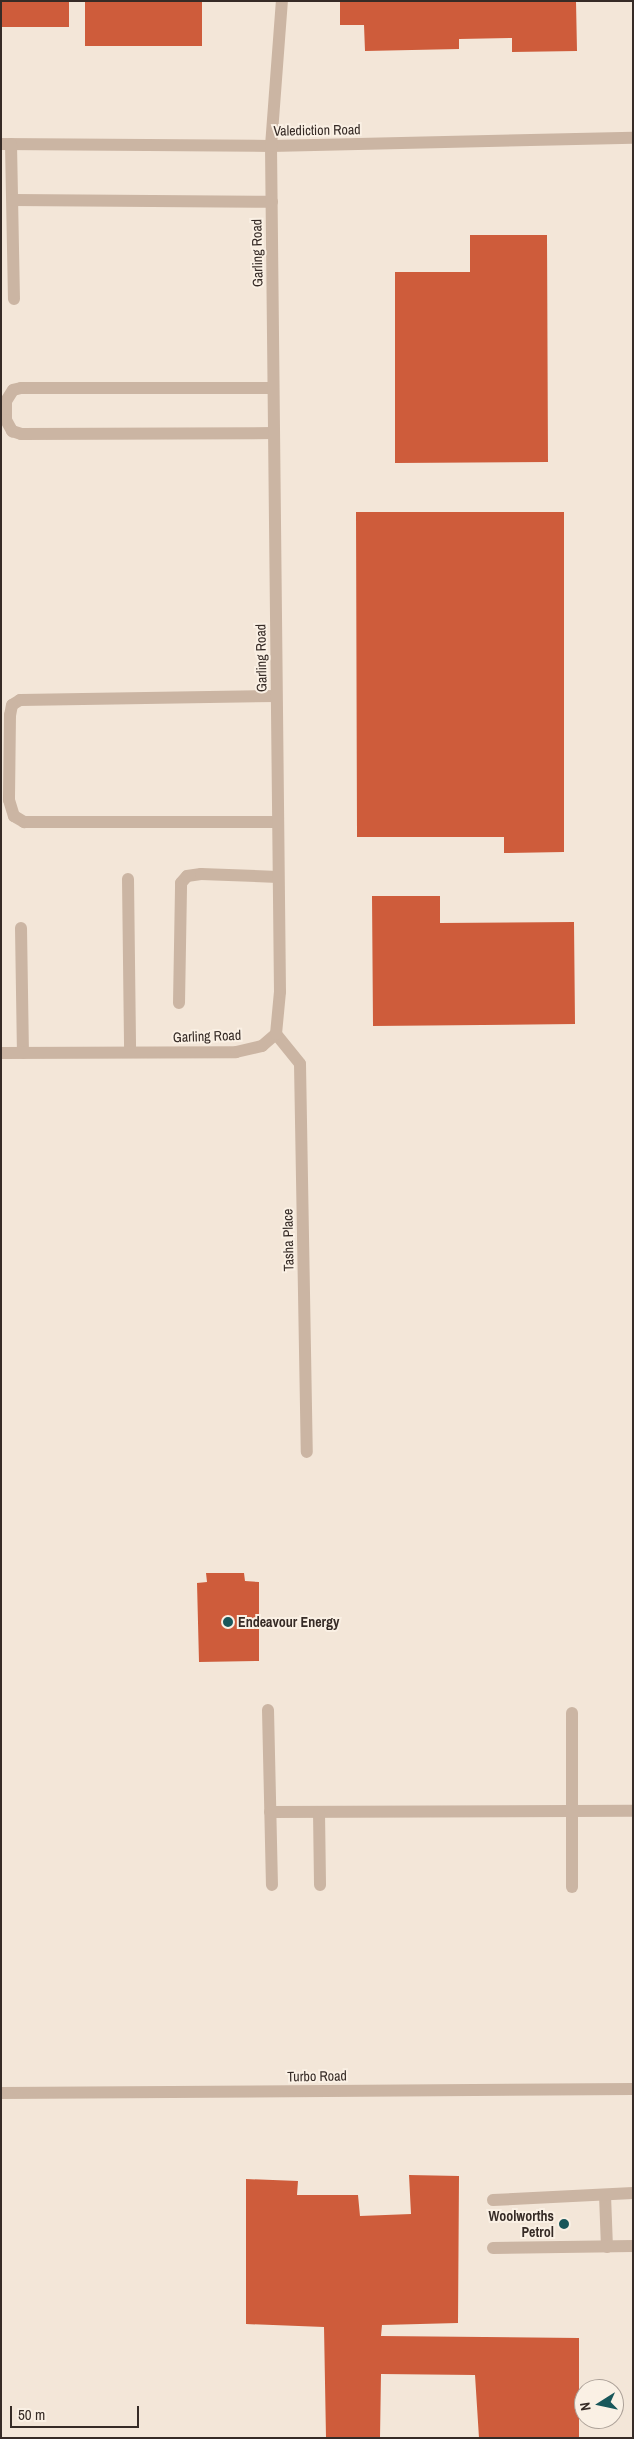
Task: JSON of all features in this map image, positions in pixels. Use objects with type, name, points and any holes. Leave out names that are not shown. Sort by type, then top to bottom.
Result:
[{"type":"street","name":"Garling Road","points":[[1,1052],[236,1052],[262,1046],[276,1034],[280,992],[271,146],[282,1]]},
{"type":"street","name":"Valediction Road","points":[[6,144],[271,146],[633,138]]},
{"type":"street","points":[[6,144],[13,200],[14,300]]},
{"type":"street","points":[[13,200],[272,202]]},
{"type":"street","points":[[273,388],[22,388],[13,390],[6,401],[6,420],[12,431],[21,434],[274,433]]},
{"type":"street","points":[[276,696],[20,700],[12,705],[10,715],[10,800],[14,816],[24,822],[278,822]]},
{"type":"street","points":[[178,1003],[181,882],[187,876],[201,874],[278,877]]},
{"type":"street","points":[[128,879],[130,1052]]},
{"type":"street","points":[[21,928],[23,1052]]},
{"type":"street","name":"Tasha Place","points":[[276,1034],[300,1064],[307,1452]]},
{"type":"street","points":[[268,1710],[272,1885]]},
{"type":"street","points":[[572,1713],[572,1886]]},
{"type":"street","points":[[270,1812],[633,1810]]},
{"type":"street","points":[[319,1812],[320,1885]]},
{"type":"street","name":"Turbo Road","points":[[1,2093],[633,2089]]},
{"type":"street","points":[[494,2200],[633,2193]]},
{"type":"street","points":[[605,2195],[607,2247]]},
{"type":"street","points":[[493,2248],[633,2246]]},
{"type":"building","points":[[1,1],[69,1],[69,27],[1,27]]},
{"type":"building","points":[[85,1],[202,1],[202,46],[85,46]]},
{"type":"building","points":[[340,1],[576,1],[577,51],[512,52],[512,38],[459,39],[459,49],[365,51],[364,25],[340,25]]},
{"type":"building","points":[[470,235],[547,235],[548,462],[395,463],[395,272],[470,272]]},
{"type":"building","points":[[356,512],[564,512],[564,852],[504,853],[504,837],[357,837]]},
{"type":"building","points":[[372,896],[440,896],[440,923],[574,922],[575,1024],[373,1026]]},
{"type":"building","name":"Endeavour Energy","points":[[206,1573],[244,1573],[245,1581],[259,1582],[259,1661],[199,1662],[197,1583],[207,1582]]},
{"type":"building","points":[[409,2175],[459,2176],[458,2323],[382,2325],[381,2336],[579,2338],[579,2379],[574,2379],[574,2429],[579,2429],[579,2438],[479,2438],[475,2375],[381,2374],[380,2438],[326,2438],[324,2327],[246,2324],[246,2179],[298,2181],[297,2195],[358,2195],[360,2216],[411,2214]]},
{"type":"place","name":"Endeavour Energy","points":[[228,1622]]},
{"type":"place","name":"Woolworths Petrol","points":[[564,2224]]}]
